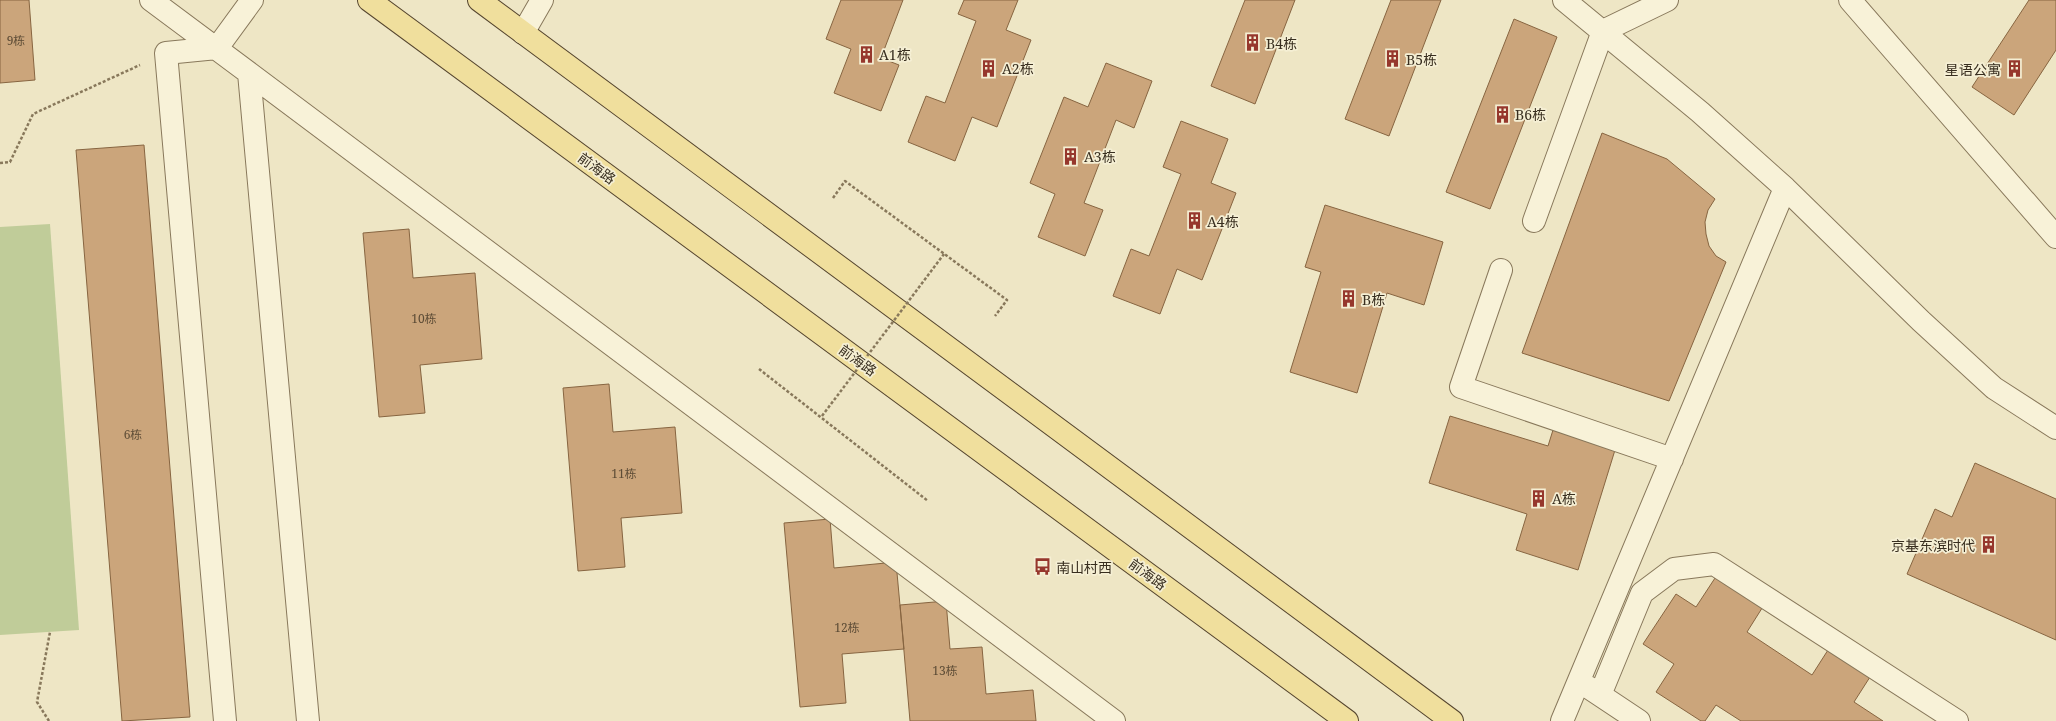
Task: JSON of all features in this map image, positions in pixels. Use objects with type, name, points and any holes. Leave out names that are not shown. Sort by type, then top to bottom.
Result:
[{"type":"main road","name":"前海路","points":[[369,0],[1347,721]]},
{"type":"main road","points":[[479,0],[1452,721]]},
{"type":"street","points":[[151,0],[1114,721]]},
{"type":"street","points":[[224,721],[166,53],[217,48],[252,0]]},
{"type":"street","points":[[523,33],[542,0]]},
{"type":"street","points":[[1564,0],[1700,112],[1785,188],[1921,321],[1994,388],[2056,428]]},
{"type":"street","points":[[1534,221],[1603,32],[1667,0]]},
{"type":"street","points":[[1850,0],[2056,238]]},
{"type":"street","points":[[249,72],[308,721]]},
{"type":"street","points":[[1562,721],[1785,188]]},
{"type":"street","points":[[1501,270],[1461,387],[1672,459]]},
{"type":"street","points":[[1600,695],[1642,593],[1674,570],[1714,564],[1957,721]]},
{"type":"street","points":[[1579,680],[1639,721]]},
{"type":"path","points":[[0,163],[10,162],[33,114],[166,53]]},
{"type":"path","points":[[833,198],[845,181],[1007,300],[995,316]]},
{"type":"path","points":[[822,416],[944,254]]},
{"type":"path","points":[[759,369],[822,416],[928,501]]},
{"type":"path","points":[[50,632],[37,702],[50,721]]},
{"type":"green space","points":[[50,224],[79,630],[0,635],[0,227]]},
{"type":"building","points":[[0,0],[29,0],[35,80],[0,83]]},
{"type":"building","name":"A1栋","points":[[841,0],[903,0],[881,58],[899,65],[881,111],[834,93],[851,49],[826,39]]},
{"type":"building","name":"A2栋","points":[[964,0],[1018,0],[1006,30],[1031,40],[997,127],[972,117],[955,161],[908,142],[926,96],[945,103],[976,21],[958,14]]},
{"type":"building","name":"B4栋","points":[[1245,0],[1295,0],[1255,104],[1211,86]]},
{"type":"building","name":"B5栋","points":[[1391,0],[1441,0],[1389,136],[1345,119]]},
{"type":"building","name":"星语公寓","points":[[2029,0],[2056,0],[2056,50],[2014,115],[1972,87]]},
{"type":"building","name":"B6栋","points":[[1514,19],[1557,37],[1490,209],[1446,192]]},
{"type":"building","name":"A3栋","points":[[1106,63],[1152,81],[1134,128],[1116,120],[1084,203],[1103,210],[1085,256],[1038,237],[1055,194],[1030,183],[1064,97],[1088,107]]},
{"type":"building","name":"A4栋","points":[[1181,121],[1228,139],[1211,183],[1236,193],[1202,280],[1177,269],[1160,314],[1113,296],[1131,249],[1149,256],[1181,174],[1163,167]]},
{"type":"building","points":[[1602,133],[1667,159],[1715,199],[1708,210],[1705,222],[1706,234],[1709,246],[1716,256],[1726,262],[1669,401],[1522,353]]},
{"type":"building","points":[[144,145],[190,717],[122,721],[76,150]]},
{"type":"building","name":"B栋","points":[[1325,205],[1443,242],[1424,305],[1387,293],[1357,393],[1290,372],[1321,272],[1305,267]]},
{"type":"building","points":[[409,229],[413,278],[475,273],[482,359],[420,365],[425,413],[379,417],[363,233]]},
{"type":"building","points":[[609,384],[613,432],[675,427],[682,513],[621,518],[625,567],[578,571],[563,388]]},
{"type":"building","name":"A栋","points":[[1450,416],[1548,446],[1553,430],[1615,450],[1578,570],[1516,550],[1527,514],[1429,483]]},
{"type":"building","name":"京基东滨时代","points":[[1975,463],[2056,499],[2056,640],[1907,574],[1935,509],[1952,517]]},
{"type":"building","points":[[830,519],[834,568],[896,562],[904,649],[842,654],[846,703],[800,707],[784,523]]},
{"type":"building","points":[[1717,575],[1764,605],[1747,632],[1812,675],[1828,650],[1870,677],[1854,702],[1883,721],[1741,721],[1716,705],[1705,721],[1701,721],[1656,692],[1674,664],[1643,644],[1676,594],[1696,607]]},
{"type":"building","points":[[946,601],[950,649],[982,647],[986,694],[1033,690],[1036,721],[910,721],[900,605]]},
{"type":"place","name":"B4栋","points":[[1253,43]]},
{"type":"place","name":"A1栋","points":[[866,54]]},
{"type":"place","name":"B5栋","points":[[1393,59]]},
{"type":"place","name":"A2栋","points":[[989,68]]},
{"type":"place","name":"星语公寓","points":[[2014,69]]},
{"type":"place","name":"B6栋","points":[[1502,114]]},
{"type":"place","name":"A3栋","points":[[1071,156]]},
{"type":"place","name":"A4栋","points":[[1194,221]]},
{"type":"place","name":"B栋","points":[[1349,299]]},
{"type":"place","name":"A栋","points":[[1539,498]]},
{"type":"place","name":"京基东滨时代","points":[[1988,545]]},
{"type":"place","name":"南山村西","points":[[1043,567]]}]
